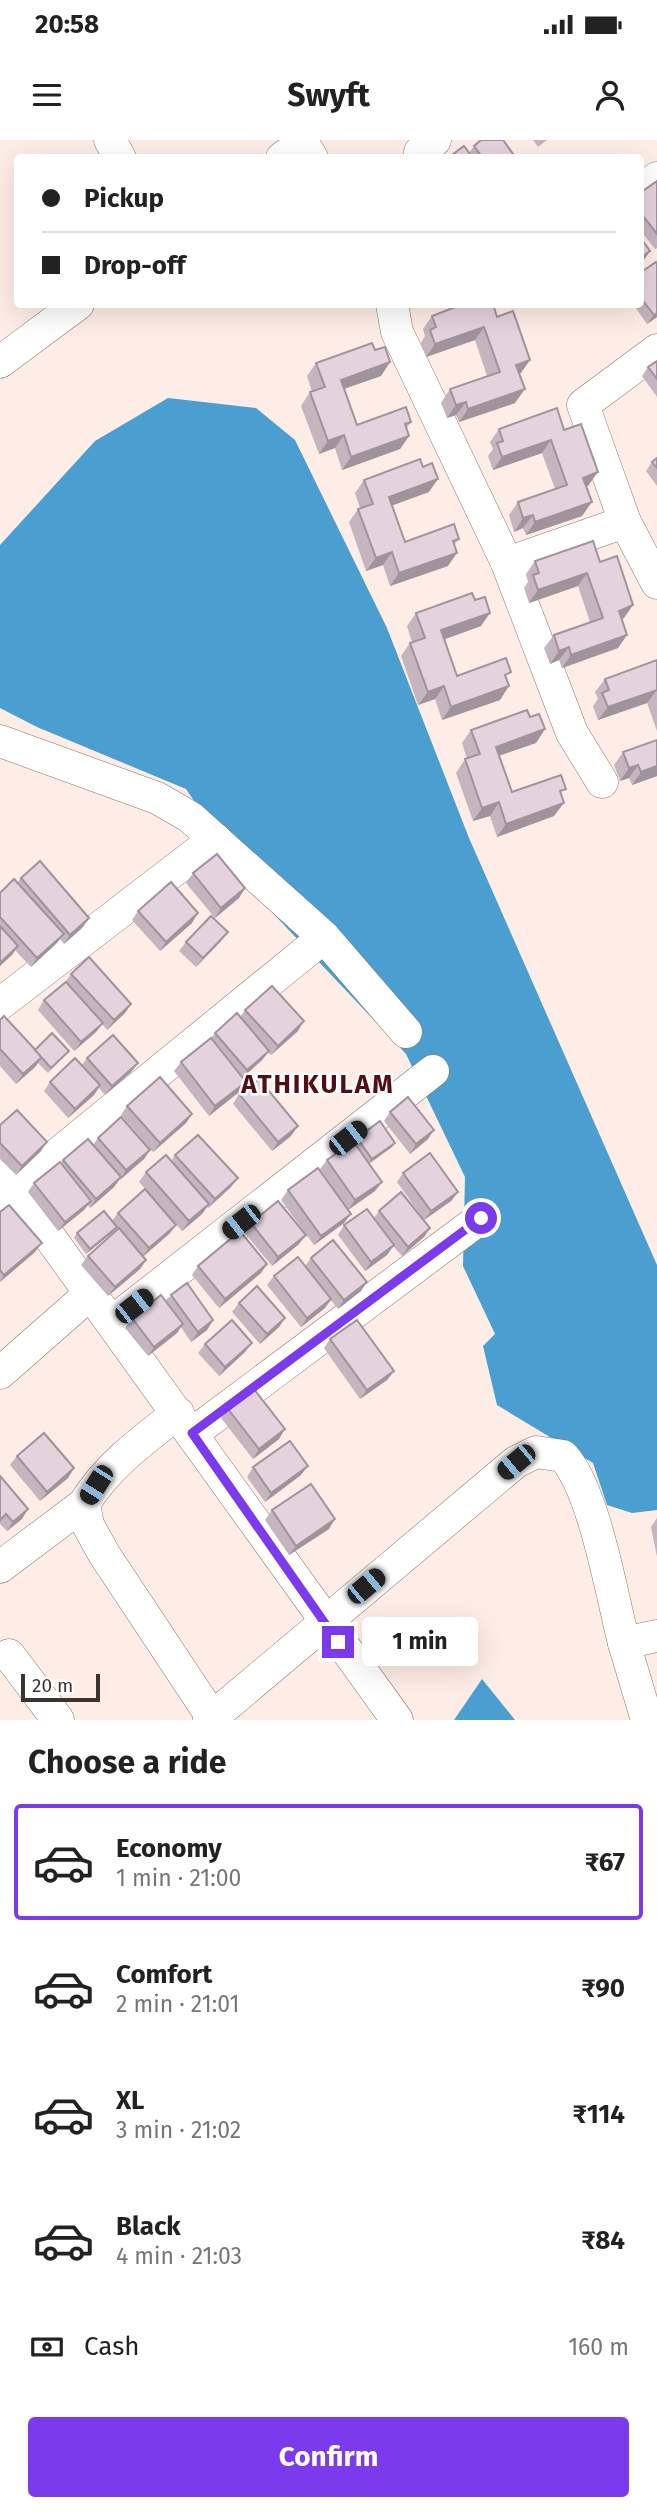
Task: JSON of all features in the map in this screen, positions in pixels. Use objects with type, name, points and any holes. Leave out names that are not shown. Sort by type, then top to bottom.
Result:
[{"type":"street","points":[[0,362],[73,308]]},
{"type":"street","points":[[393,308],[397,331],[508,563],[572,733],[602,782]]},
{"type":"street","points":[[657,350],[583,405],[625,522],[657,583]]},
{"type":"street","points":[[508,563],[625,522]]},
{"type":"street","points":[[0,741],[157,798],[190,817],[324,937],[406,1032]]},
{"type":"street","points":[[0,1004],[215,839]]},
{"type":"street","points":[[324,937],[5,1186],[91,1293],[324,1622],[397,1720]]},
{"type":"street","points":[[112,1322],[433,1071]]},
{"type":"street","points":[[0,1567],[84,1504],[96,1485],[128,1451],[185,1423],[481,1218]]},
{"type":"street","points":[[0,1373],[91,1293]]},
{"type":"street","points":[[84,1504],[88,1525],[104,1554],[211,1719],[516,1462],[536,1452],[563,1455],[572,1465],[586,1496],[647,1720]]},
{"type":"street","points":[[624,1643],[657,1636]]},
{"type":"street","points":[[9,1655],[58,1720]]},
{"type":"water","points":[[168,398],[256,408],[295,440],[387,628],[469,838],[657,1265],[657,1510],[632,1513],[607,1505],[593,1463],[497,1405],[483,1346],[495,1334],[463,1266],[465,1177],[406,1054],[267,907],[186,789],[37,727],[0,708],[0,545],[95,441]]},
{"type":"water","points":[[482,1679],[515,1720],[454,1720]]},
{"type":"building","points":[[481,140],[503,140],[513,154],[480,154],[474,146]]},
{"type":"building","points":[[464,146],[470,154],[453,154]]},
{"type":"building","points":[[657,181],[657,234],[644,217],[644,190]]},
{"type":"building","points":[[644,243],[650,251],[644,255]]},
{"type":"building","points":[[656,262],[657,313],[654,315],[644,302],[644,270]]},
{"type":"building","points":[[453,308],[494,308],[497,317],[513,311],[530,360],[516,365],[525,389],[468,409],[466,402],[456,405],[450,389],[500,372],[484,327],[435,344],[430,330],[436,327],[432,316]]},
{"type":"building","points":[[372,343],[375,350],[385,347],[390,362],[341,380],[357,425],[406,407],[411,422],[405,424],[409,436],[351,457],[344,435],[328,441],[310,392],[325,387],[316,363]]},
{"type":"building","points":[[657,361],[657,379],[648,367]]},
{"type":"building","points":[[557,408],[564,430],[581,424],[598,472],[583,478],[592,502],[535,522],[533,515],[523,518],[518,502],[567,485],[551,440],[502,457],[497,443],[503,441],[499,429]]},
{"type":"building","points":[[420,459],[423,467],[432,463],[438,479],[389,497],[405,542],[454,524],[459,539],[453,541],[457,553],[399,573],[392,552],[376,558],[358,509],[373,504],[364,480]]},
{"type":"building","points":[[593,541],[600,562],[617,556],[633,605],[619,611],[627,635],[571,655],[569,647],[559,651],[554,635],[603,618],[587,573],[538,590],[533,575],[539,573],[535,561]]},
{"type":"building","points":[[472,593],[475,600],[485,597],[490,613],[441,630],[457,676],[506,658],[511,672],[505,675],[509,686],[451,707],[444,686],[428,692],[410,643],[425,638],[416,613]]},
{"type":"building","points":[[657,660],[657,690],[608,707],[602,693],[609,690],[605,679]]},
{"type":"building","points":[[527,710],[530,717],[539,714],[545,729],[496,747],[512,792],[561,775],[566,789],[560,791],[564,803],[506,824],[499,802],[482,808],[465,759],[480,754],[471,730]]},
{"type":"building","points":[[657,740],[657,766],[641,772],[638,765],[629,768],[623,752]]},
{"type":"building","points":[[217,854],[245,888],[221,908],[193,873]]},
{"type":"building","points":[[40,861],[89,918],[70,935],[21,878]]},
{"type":"building","points":[[14,879],[64,934],[37,958],[0,917],[0,893]]},
{"type":"building","points":[[171,882],[198,913],[166,942],[138,911]]},
{"type":"building","points":[[211,916],[228,932],[203,958],[186,942]]},
{"type":"building","points":[[0,926],[18,946],[0,963]]},
{"type":"building","points":[[89,957],[131,1004],[114,1020],[71,974]]},
{"type":"building","points":[[66,982],[103,1023],[81,1042],[44,1000]]},
{"type":"building","points":[[272,986],[304,1021],[278,1046],[245,1010]]},
{"type":"building","points":[[237,1013],[269,1051],[247,1070],[215,1033]]},
{"type":"building","points":[[4,1016],[42,1057],[23,1074],[0,1049],[0,1020]]},
{"type":"building","points":[[52,1033],[69,1051],[51,1068],[35,1050]]},
{"type":"building","points":[[113,1035],[138,1063],[112,1086],[87,1058]]},
{"type":"building","points":[[211,1038],[246,1082],[215,1106],[181,1062]]},
{"type":"building","points":[[75,1058],[100,1085],[75,1109],[50,1082]]},
{"type":"building","points":[[160,1077],[192,1114],[160,1143],[127,1106]]},
{"type":"building","points":[[259,1079],[298,1126],[278,1142],[239,1094]]},
{"type":"building","points":[[408,1097],[434,1130],[416,1144],[390,1112]]},
{"type":"building","points":[[17,1110],[47,1142],[22,1166],[0,1143],[0,1125]]},
{"type":"building","points":[[121,1117],[150,1150],[126,1170],[98,1138]]},
{"type":"building","points":[[380,1121],[395,1143],[372,1159],[357,1138]]},
{"type":"building","points":[[198,1135],[238,1178],[215,1199],[175,1155]]},
{"type":"building","points":[[88,1139],[121,1177],[96,1199],[63,1160]]},
{"type":"building","points":[[353,1141],[382,1182],[355,1200],[327,1160]]},
{"type":"building","points":[[430,1153],[458,1192],[431,1211],[403,1173]]},
{"type":"building","points":[[166,1155],[209,1204],[189,1221],[146,1172]]},
{"type":"building","points":[[60,1162],[91,1201],[65,1222],[34,1183]]},
{"type":"building","points":[[318,1168],[351,1214],[321,1236],[288,1190]]},
{"type":"building","points":[[145,1189],[176,1225],[149,1248],[118,1213]]},
{"type":"building","points":[[401,1192],[430,1228],[408,1247],[379,1211]]},
{"type":"building","points":[[278,1201],[306,1235],[278,1257],[251,1223]]},
{"type":"building","points":[[9,1205],[42,1243],[4,1275],[0,1270],[0,1212]]},
{"type":"building","points":[[367,1209],[394,1245],[371,1262],[344,1225]]},
{"type":"building","points":[[104,1211],[117,1227],[90,1249],[77,1233]]},
{"type":"building","points":[[119,1228],[146,1260],[115,1287],[88,1256]]},
{"type":"building","points":[[240,1231],[267,1264],[225,1299],[198,1266]]},
{"type":"building","points":[[333,1240],[367,1282],[344,1300],[311,1258]]},
{"type":"building","points":[[298,1257],[331,1299],[307,1318],[274,1276]]},
{"type":"building","points":[[187,1283],[213,1320],[198,1332],[171,1295]]},
{"type":"building","points":[[257,1286],[285,1318],[267,1334],[239,1303]]},
{"type":"building","points":[[161,1295],[183,1324],[154,1347],[132,1318]]},
{"type":"building","points":[[232,1320],[252,1343],[225,1367],[205,1344]]},
{"type":"building","points":[[357,1320],[394,1371],[367,1390],[330,1339]]},
{"type":"building","points":[[254,1389],[285,1429],[259,1449],[228,1409]]},
{"type":"building","points":[[44,1433],[74,1468],[47,1492],[17,1456]]},
{"type":"building","points":[[290,1441],[308,1466],[271,1493],[253,1467]]},
{"type":"building","points":[[0,1476],[28,1509],[13,1522],[6,1514],[0,1520]]},
{"type":"building","points":[[311,1484],[335,1519],[296,1546],[272,1510]]},
{"type":"district","name":"ATHIKULAM","points":[[318,1084]]},
{"type":"route","points":[[338,1642],[192,1433],[481,1218]]}]
